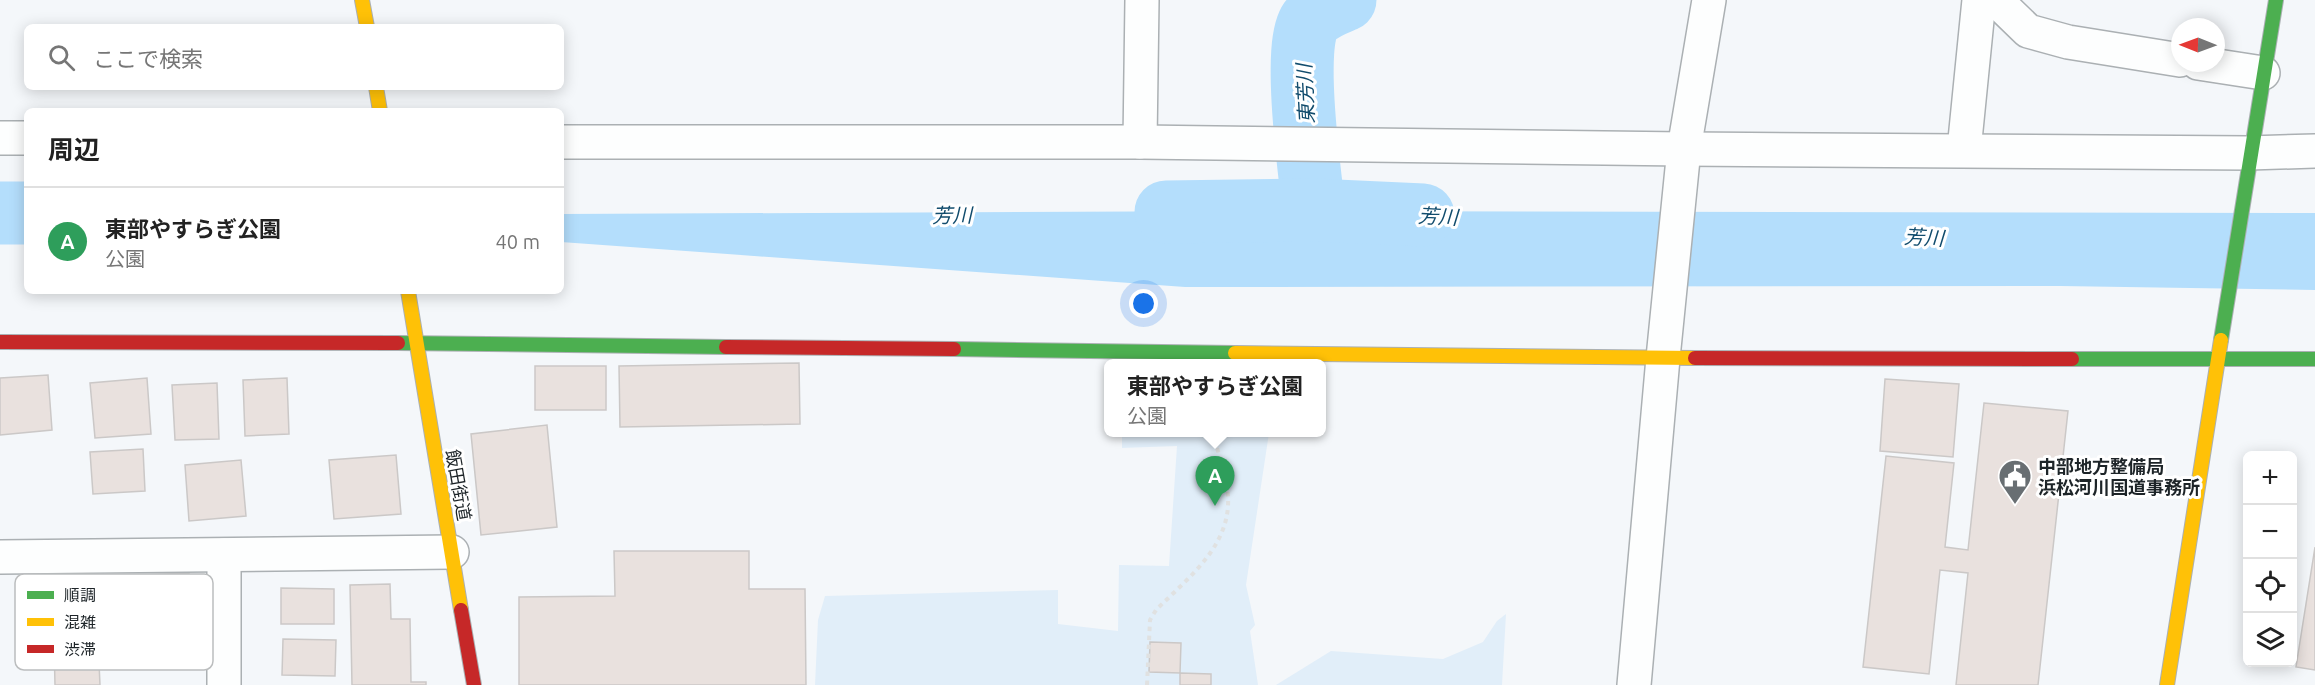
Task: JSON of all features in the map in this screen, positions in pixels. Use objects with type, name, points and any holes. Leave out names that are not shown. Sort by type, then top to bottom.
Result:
[{"type":"street","points":[[362,0],[366,24]]},
{"type":"street","points":[[1140,142],[1142,0]]},
{"type":"street","points":[[1634,685],[1663,351],[1684,153],[1709,0]]},
{"type":"street","points":[[1964,150],[1979,0]]},
{"type":"street","points":[[1996,0],[2028,31],[2068,42],[2171,59]]},
{"type":"street","points":[[2167,685],[2219,342],[2276,0]]},
{"type":"street","points":[[2225,68],[2263,74]]},
{"type":"street","points":[[376,90],[380,108]]},
{"type":"street","points":[[0,138],[24,138]]},
{"type":"street","points":[[564,142],[1140,142],[1684,153],[1964,150],[2248,161],[2315,151]]},
{"type":"street","name":"飯田街道","points":[[408,294],[474,685]]},
{"type":"street","points":[[0,342],[1663,351],[2217,360],[2315,358]]},
{"type":"street","points":[[0,557],[452,552]]},
{"type":"street","points":[[224,555],[224,685]]},
{"type":"path","points":[[1147,685],[1150,620],[1156,610],[1214,551],[1224,531],[1228,506],[1227,487],[1214,437]]},
{"type":"shaded area","points":[[1122,437],[1268,437],[1246,585],[1255,625],[1250,631],[1258,685],[815,685],[818,620],[825,596],[1058,590],[1058,624],[1118,631],[1119,565],[1169,566],[1177,446],[1122,448]]},
{"type":"shaded area","points":[[1506,614],[1502,685],[1276,685],[1331,651],[1443,659],[1483,642],[1497,621]]},
{"type":"water","points":[[1254,211],[2315,213],[2315,290],[2060,286],[1185,287],[564,242],[564,214]]},
{"type":"building","points":[[799,363],[800,424],[620,427],[619,366]]},
{"type":"building","points":[[535,366],[606,366],[606,410],[535,410]]},
{"type":"building","points":[[48,375],[52,430],[0,435],[0,378]]},
{"type":"building","points":[[147,378],[151,434],[95,438],[90,383]]},
{"type":"building","points":[[287,378],[289,434],[245,436],[243,380]]},
{"type":"building","points":[[1885,379],[1959,384],[1953,457],[1880,451]]},
{"type":"building","points":[[217,383],[219,439],[175,440],[172,385]]},
{"type":"building","name":"中部地方整備局 浜松河川国道事務所","points":[[1984,403],[2068,411],[2038,685],[1956,685],[1968,573],[1940,570],[1929,674],[1863,667],[1886,456],[1954,463],[1945,547],[1968,550]]},
{"type":"building","points":[[547,425],[557,527],[481,535],[471,434]]},
{"type":"building","points":[[143,449],[145,491],[93,494],[90,452]]},
{"type":"building","points":[[396,455],[401,514],[334,519],[329,460]]},
{"type":"building","points":[[241,460],[246,516],[189,521],[185,465]]},
{"type":"building","points":[[2315,547],[2315,670],[2296,667]]},
{"type":"building","points":[[614,551],[749,551],[749,589],[805,589],[806,685],[519,685],[519,597],[615,596]]},
{"type":"building","points":[[390,584],[391,619],[410,619],[411,682],[426,682],[426,685],[352,685],[350,585]]},
{"type":"building","points":[[281,588],[334,589],[334,624],[281,624]]},
{"type":"building","points":[[283,639],[336,640],[335,676],[282,675]]},
{"type":"building","points":[[1150,642],[1181,643],[1180,673],[1149,672]]},
{"type":"building","points":[[55,670],[99,670],[100,685],[55,685]]},
{"type":"building","points":[[1180,673],[1211,674],[1211,685],[1180,685]]},
{"type":"waterway","name":"東芳川","points":[[1314,210],[1302,83],[1305,35],[1314,17],[1326,8],[1345,0]]},
{"type":"waterway","name":"芳川","points":[[1166,212],[1314,210],[1423,215]]},
{"type":"waterway","name":"芳川","points":[[0,213],[24,213]]},
{"type":"traffic: fast","points":[[2221,340],[2276,0]]},
{"type":"traffic: fast","points":[[398,343],[726,347]]},
{"type":"traffic: fast","points":[[954,349],[1235,353]]},
{"type":"traffic: fast","points":[[2072,359],[2315,359]]},
{"type":"traffic: slow","points":[[362,0],[366,24]]},
{"type":"traffic: slow","points":[[376,90],[380,108]]},
{"type":"traffic: slow","points":[[408,294],[461,610]]},
{"type":"traffic: slow","points":[[2167,685],[2221,340]]},
{"type":"traffic: slow","points":[[1235,353],[1695,358]]},
{"type":"traffic: jam","points":[[0,342],[398,343]]},
{"type":"traffic: jam","points":[[726,347],[954,349]]},
{"type":"traffic: jam","points":[[1695,358],[2072,359]]},
{"type":"traffic: jam","points":[[461,610],[474,685]]},
{"type":"place","name":"中部地方整備局 浜松河川国道事務所","points":[[2015,505]]},
{"type":"place","name":"東部やすらぎ公園","points":[[1215,506]]}]
